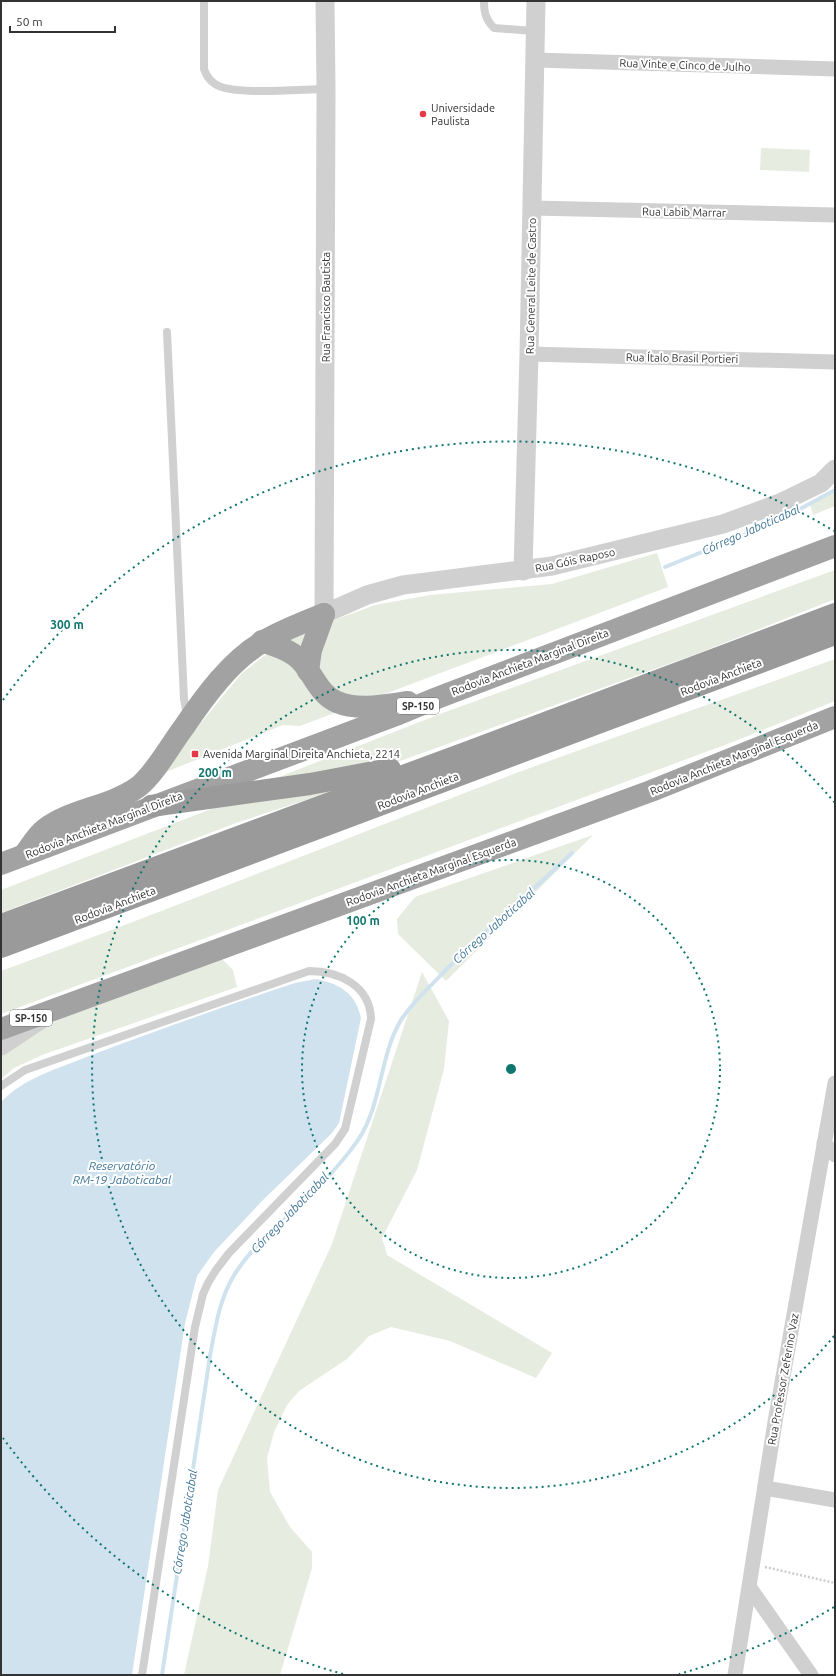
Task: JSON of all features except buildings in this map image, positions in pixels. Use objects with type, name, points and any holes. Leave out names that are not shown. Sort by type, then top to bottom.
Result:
[{"type":"highway","name":"Rodovia Anchieta Marginal Direita","points":[[1,864],[151,806],[396,715],[835,546]]},
{"type":"highway","points":[[24,855],[38,836],[55,822],[122,797],[139,786],[149,776],[188,721],[237,661],[262,642],[287,629],[324,614]]},
{"type":"highway","points":[[308,671],[311,650],[324,614]]},
{"type":"highway","name":"Rodovia Anchieta","points":[[1,925],[835,614]]},
{"type":"highway","name":"Rodovia Anchieta","points":[[1,948],[835,634]]},
{"type":"highway","points":[[262,642],[290,652],[298,658],[326,695],[337,702],[354,706],[395,704],[437,698]]},
{"type":"highway","name":"Rodovia Anchieta Marginal Esquerda","points":[[1,1029],[651,791],[835,717]]},
{"type":"highway","points":[[151,806],[340,779],[468,752]]},
{"type":"street","name":"Rua Francisco Bautista","points":[[324,614],[325,1]]},
{"type":"street","name":"Rua General Leite de Castro","points":[[523,571],[536,1]]},
{"type":"street","name":"Rua Vinte e Cinco de Julho","points":[[535,60],[835,69]]},
{"type":"street","name":"Rua Labib Marrar","points":[[532,208],[835,215]]},
{"type":"street","name":"Rua Ítalo Brasil Portieri","points":[[529,354],[835,362]]},
{"type":"street","name":"Rua Góis Raposo","points":[[324,614],[367,595],[404,585],[523,571],[574,562],[723,524],[780,503],[821,483],[835,469]]},
{"type":"street","points":[[1,1046],[60,1007]]},
{"type":"street","name":"Rua Professor Zeferino Vaz","points":[[735,1675],[765,1488],[824,1143],[831,1124],[835,1083]]},
{"type":"street","points":[[824,1143],[835,1155]]},
{"type":"street","points":[[765,1488],[835,1500]]},
{"type":"street","points":[[750,1588],[811,1675]]},
{"type":"lane","points":[[204,1],[204,69],[207,76],[215,84],[229,89],[326,89]]},
{"type":"lane","points":[[484,1],[484,11],[488,22],[494,28],[535,31]]},
{"type":"lane","points":[[167,332],[184,699],[188,721]]},
{"type":"lane","points":[[1,1086],[25,1070],[309,971],[328,972],[350,982],[364,994],[369,1006],[371,1019],[345,1129],[335,1144],[229,1253],[208,1283],[203,1294],[195,1327],[142,1675]]},
{"type":"path","points":[[754,1564],[835,1583]]},
{"type":"shaded area","points":[[761,148],[810,150],[809,172],[760,170]]},
{"type":"shaded area","points":[[835,488],[835,506],[813,515],[810,504]]},
{"type":"shaded area","points":[[657,553],[668,587],[300,726],[283,725],[166,772],[195,730],[242,673],[289,637],[375,605],[430,595],[552,584]]},
{"type":"shaded area","points":[[835,570],[835,599],[699,653],[403,760],[386,765],[256,786],[440,714]]},
{"type":"shaded area","points":[[835,659],[835,701],[738,740],[1,1014],[1,971],[193,899],[511,775]]},
{"type":"shaded area","points":[[351,785],[236,823],[1,913],[1,890],[219,806]]},
{"type":"shaded area","points":[[593,835],[446,981],[398,934],[397,919],[415,897]]},
{"type":"shaded area","points":[[222,959],[233,970],[237,987],[42,1055],[14,1068],[1,1079],[1,1055],[59,1019]]},
{"type":"shaded area","points":[[422,972],[449,1021],[444,1069],[417,1170],[382,1238],[387,1255],[552,1353],[536,1378],[450,1341],[391,1327],[369,1336],[347,1359],[299,1391],[287,1405],[274,1432],[267,1458],[270,1492],[290,1527],[312,1552],[312,1568],[280,1675],[184,1675],[208,1566],[218,1490],[332,1244]]},
{"type":"water","name":"Reservatório RM-19 Jaboticabal","points":[[316,979],[333,984],[346,991],[355,1002],[361,1018],[339,1123],[332,1133],[263,1200],[214,1252],[197,1276],[185,1323],[132,1675],[1,1675],[1,1102],[20,1086],[42,1074],[243,1000],[295,983]]},
{"type":"waterway","name":"Córrego Jaboticabal","points":[[665,567],[776,522],[835,490]]},
{"type":"waterway","name":"Córrego Jaboticabal","points":[[162,1675],[210,1356],[218,1315],[228,1286],[239,1267],[254,1249],[321,1185],[358,1140],[372,1112],[388,1049],[401,1020],[410,1008],[473,944],[572,853]]},
{"type":"place","name":"Universidade Paulista","points":[[423,114]]},
{"type":"place","name":"Avenida Marginal Direita Anchieta, 2214","points":[[195,754]]}]
